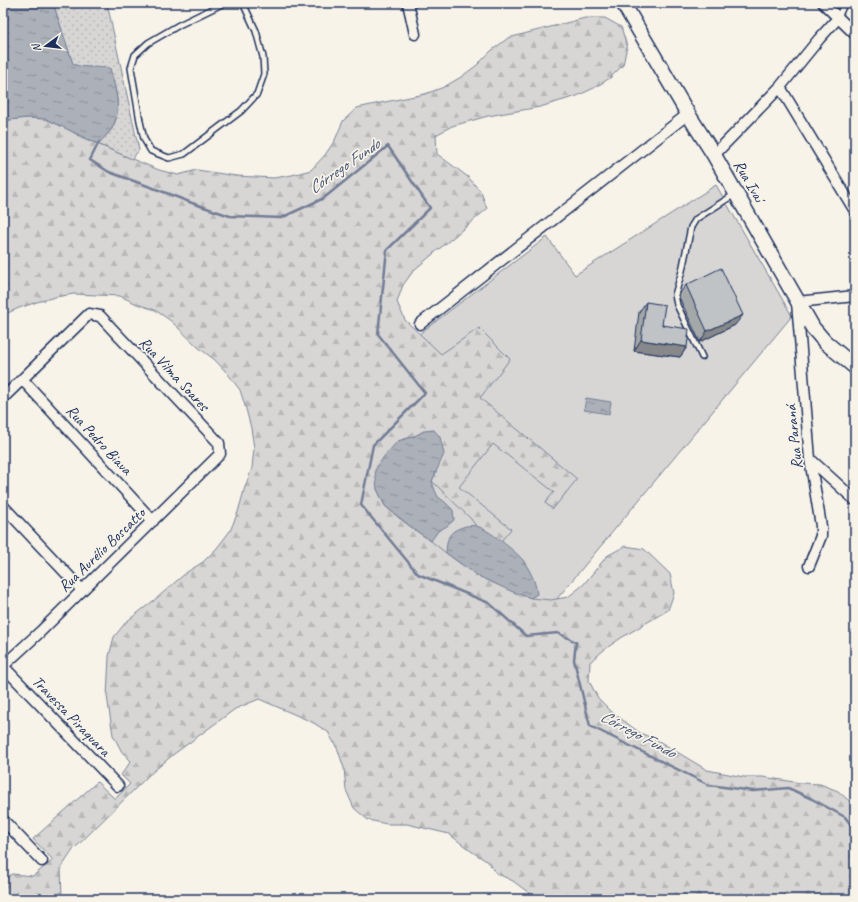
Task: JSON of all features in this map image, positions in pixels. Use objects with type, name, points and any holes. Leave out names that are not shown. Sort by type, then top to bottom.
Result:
[{"type":"main road","name":"Rua Ivaí","points":[[624,3],[688,114],[714,155],[813,328],[825,342],[855,367]]},
{"type":"street","points":[[408,3],[414,34]]},
{"type":"street","points":[[823,3],[855,34]]},
{"type":"street","points":[[714,155],[780,87],[838,18]]},
{"type":"street","points":[[780,87],[855,211]]},
{"type":"street","points":[[420,324],[688,114]]},
{"type":"street","points":[[797,302],[855,296]]},
{"type":"street","name":"Rua Paraná","points":[[797,302],[810,459],[821,526],[821,536],[810,566]]},
{"type":"street","name":"Rua Vilma Soares","points":[[22,379],[89,314],[100,316],[219,444],[220,454]]},
{"type":"street","points":[[3,398],[22,379]]},
{"type":"street","name":"Rua Pedro Biava","points":[[22,379],[153,521]]},
{"type":"street","name":"Rua Aurélio Boscatto","points":[[3,666],[40,632],[220,454]]},
{"type":"street","points":[[810,459],[855,500]]},
{"type":"street","points":[[3,506],[82,590]]},
{"type":"street","name":"Travessa Piraquara","points":[[3,666],[118,786]]},
{"type":"street","points":[[3,820],[42,861]]},
{"type":"lane","points":[[224,3],[179,25],[148,44],[135,55],[131,68],[144,139],[151,151],[169,158],[184,154],[241,111],[257,94],[264,74],[263,57],[256,32],[242,3]]},
{"type":"lane","points":[[838,18],[844,4]]},
{"type":"lane","points":[[702,357],[677,305],[676,295],[691,227],[696,219],[736,194]]},
{"type":"green space","points":[[53,3],[107,3],[139,150],[132,159],[98,144],[111,130],[116,119],[117,101],[114,84],[88,67],[80,67],[73,64]]},
{"type":"green space","points":[[585,18],[605,18],[621,27],[627,46],[623,65],[610,78],[577,96],[540,107],[488,116],[452,126],[436,135],[437,154],[468,177],[481,192],[487,209],[414,270],[403,285],[397,302],[405,320],[441,354],[479,328],[510,359],[480,398],[577,479],[553,509],[545,503],[554,492],[493,444],[459,487],[511,529],[501,541],[485,530],[476,526],[471,519],[432,481],[436,472],[424,431],[415,436],[398,441],[377,489],[385,506],[461,564],[531,598],[551,600],[568,597],[583,585],[607,556],[625,546],[644,549],[670,574],[674,593],[668,610],[621,638],[590,662],[589,681],[598,698],[612,712],[640,733],[657,740],[707,770],[744,777],[763,777],[801,783],[820,784],[838,791],[855,806],[855,899],[537,899],[513,881],[496,873],[488,862],[449,834],[407,824],[387,824],[368,820],[354,808],[346,790],[344,768],[338,750],[328,732],[312,722],[259,699],[235,709],[174,754],[149,775],[73,850],[61,868],[62,899],[3,899],[3,880],[12,874],[33,876],[53,860],[33,839],[97,782],[115,799],[130,784],[121,775],[131,761],[122,752],[113,735],[107,696],[109,656],[114,637],[126,622],[187,572],[203,562],[217,548],[230,531],[238,512],[252,468],[254,448],[251,428],[240,390],[215,360],[199,348],[171,321],[155,310],[120,296],[74,294],[37,302],[3,315],[3,127],[9,120],[27,118],[46,119],[81,137],[132,159],[159,170],[178,175],[197,170],[236,176],[274,178],[292,175],[311,170],[325,155],[335,140],[343,121],[357,108],[425,94],[444,87],[477,65],[491,51],[508,38]]},
{"type":"green space","points":[[716,185],[792,316],[526,636],[418,574],[394,353],[547,237],[575,275]]},
{"type":"water","points":[[3,3],[53,3],[73,64],[110,68],[117,99],[117,115],[111,130],[98,144],[46,119],[27,118],[9,120],[3,127]]},
{"type":"water","points":[[586,398],[611,402],[609,414],[584,410]]},
{"type":"water","points":[[434,430],[440,437],[444,454],[432,481],[438,497],[453,510],[454,520],[438,531],[431,541],[385,506],[377,489],[375,470],[385,455],[398,441],[415,436],[424,431]]},
{"type":"water","points":[[466,526],[475,526],[487,531],[501,540],[519,556],[531,574],[535,583],[537,594],[531,598],[513,592],[478,576],[446,553],[448,538],[452,532]]},
{"type":"building","points":[[721,268],[743,315],[707,331],[686,285]]},
{"type":"building","points":[[646,302],[665,305],[662,325],[689,329],[687,347],[641,340]]},
{"type":"waterway","name":"Córrego Fundo","points":[[99,142],[90,160],[109,172],[230,216],[281,218],[324,198],[388,146],[430,208],[387,250],[378,334],[425,393],[373,445],[361,505],[418,574],[489,603],[526,636],[558,633],[576,642],[574,660],[590,726],[709,785],[753,791],[788,788],[845,817],[855,830]]}]
